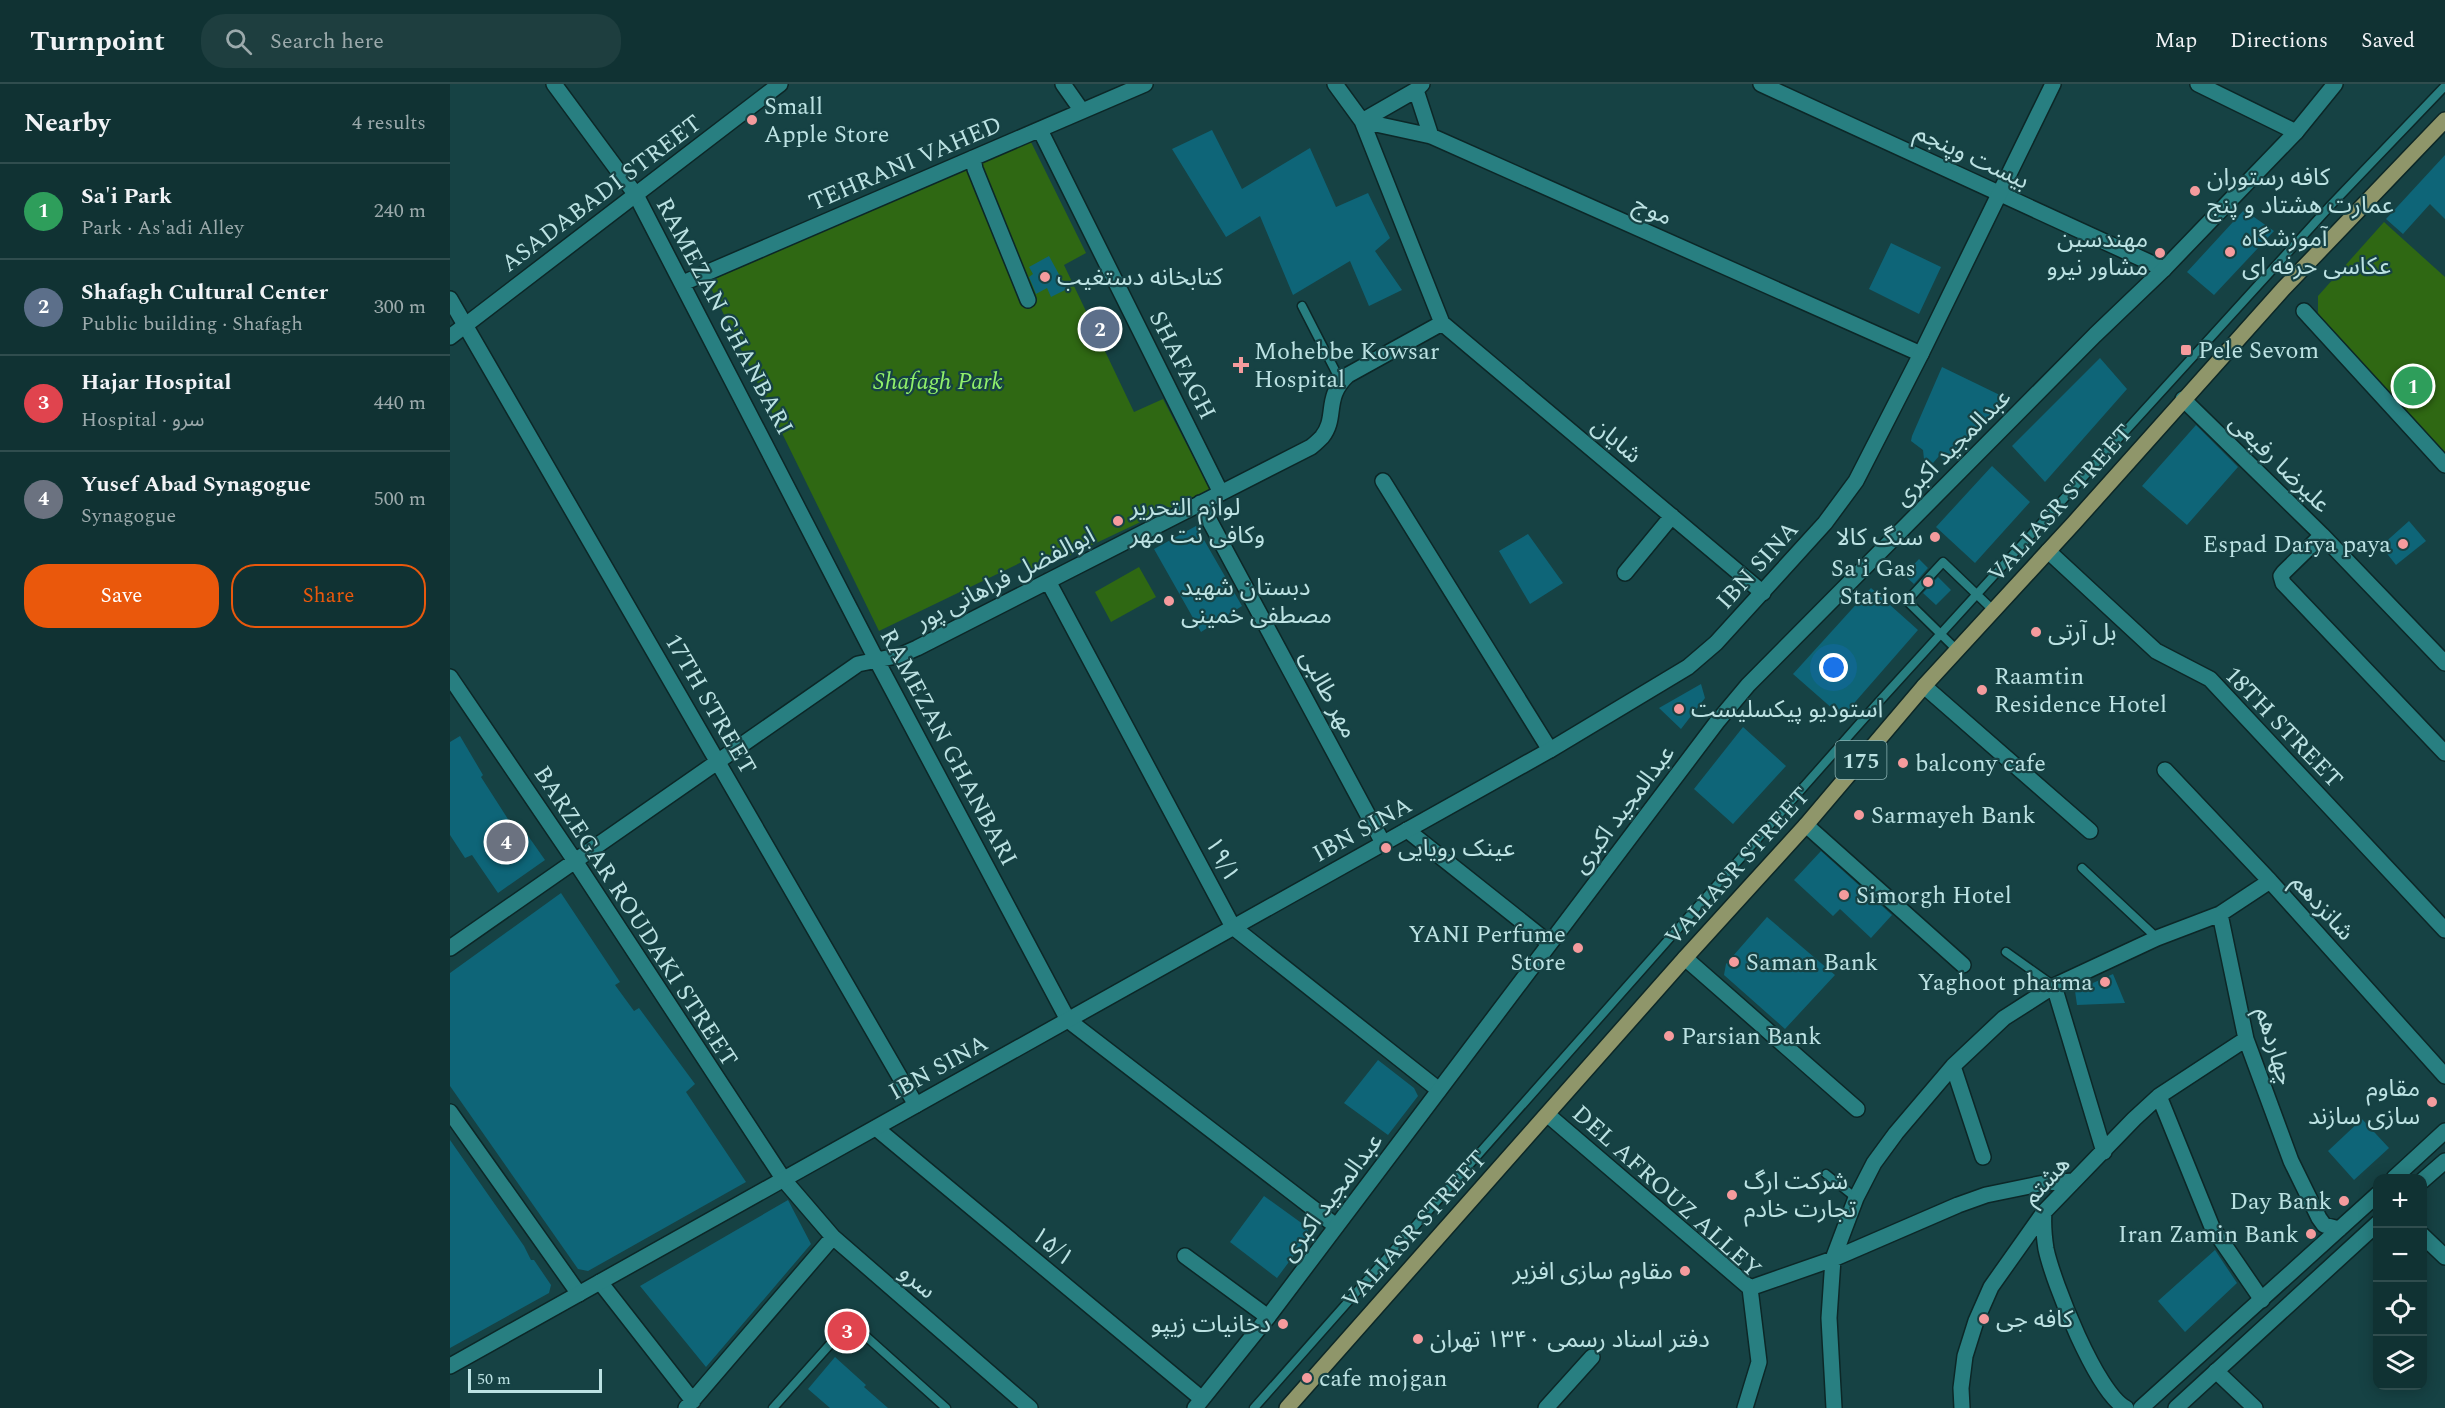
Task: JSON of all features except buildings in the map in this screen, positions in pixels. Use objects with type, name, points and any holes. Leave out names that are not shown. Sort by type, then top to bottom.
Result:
[{"type":"main road","name":"VALIASR STREET","points":[[1287,1408],[1685,958],[1806,825],[1924,686],[2283,289],[2445,120]]},
{"type":"street","name":"RAMEZAN GHANBARI","points":[[554,84],[636,195],[877,661],[1068,1020],[1336,1226]]},
{"type":"street","name":"ASADABADI STREET","points":[[450,337],[780,84]]},
{"type":"street","points":[[1063,84],[1082,111]]},
{"type":"street","name":"TEHRANI VAHED","points":[[683,283],[1145,84]]},
{"type":"street","points":[[1335,84],[1362,121],[1442,323],[1348,375],[1341,382]]},
{"type":"street","name":"بیست وپنجم","points":[[1761,84],[2164,268]]},
{"type":"street","name":"IBN SINA","points":[[450,1366],[1550,750],[1688,667],[1716,643],[1763,593],[1826,523],[1857,482],[2053,84]]},
{"type":"street","points":[[2198,84],[2296,132]]},
{"type":"street","name":"عبدالمجید اکبری","points":[[1198,1404],[1268,1317],[1549,943],[1717,722],[1748,685],[2164,268],[2296,132],[2335,84]]},
{"type":"street","points":[[1362,121],[1419,87],[1431,136]]},
{"type":"street","name":"موج","points":[[1362,121],[1431,136],[1921,354]]},
{"type":"street","name":"SHAFAGH","points":[[1040,130],[1221,493]]},
{"type":"street","points":[[973,158],[975,169],[1006,250],[1028,300]]},
{"type":"street","name":"17TH STREET","points":[[450,299],[916,1105]]},
{"type":"street","points":[[2304,311],[2445,465]]},
{"type":"street","name":"شایان","points":[[1442,323],[1763,593]]},
{"type":"street","name":"ابوالفضل فراهانی پور","points":[[450,948],[858,664],[877,661],[917,648],[1311,447],[1323,436],[1329,422],[1334,392],[1341,382]]},
{"type":"street","name":"علیرضا رفیعی","points":[[2183,399],[2322,535],[2445,663]]},
{"type":"street","points":[[1383,481],[1550,750]]},
{"type":"street","name":"مهر طالبی","points":[[1200,503],[1383,843]]},
{"type":"street","points":[[1625,573],[1672,516]]},
{"type":"street","points":[[2322,535],[2284,572],[2281,576],[2283,583],[2445,753]]},
{"type":"street","name":"18TH STREET","points":[[2048,551],[2156,651],[2210,679],[2445,930]]},
{"type":"street","name":"۱۹/۱","points":[[1048,581],[1233,927],[1439,1090]]},
{"type":"street","name":"BARZEGAR ROUDAKI STREET","points":[[450,677],[575,861],[784,1180]]},
{"type":"street","points":[[1924,686],[2090,831]]},
{"type":"street","name":"شانزدهم","points":[[2165,770],[2270,881],[2445,1076]]},
{"type":"street","points":[[1806,825],[1963,965]]},
{"type":"street","points":[[1407,830],[1549,943]]},
{"type":"street","points":[[1834,1408],[1829,1318],[1829,1288],[1833,1259],[1856,1198],[1874,1163],[1896,1133],[1953,1066],[2004,1018],[2054,986],[2157,938],[2220,914],[2270,881]]},
{"type":"street","name":"چهاردهم","points":[[2220,914],[2246,1040],[2304,1191],[2324,1225],[2339,1229]]},
{"type":"street","points":[[1685,958],[1857,1109]]},
{"type":"street","points":[[2054,986],[2104,1152]]},
{"type":"street","name":"هشتم","points":[[1962,1408],[1961,1388],[1965,1356],[1976,1321],[1991,1287],[2044,1212],[2159,1096],[2246,1040]]},
{"type":"street","points":[[1953,1066],[1983,1157]]},
{"type":"street","points":[[2159,1096],[2212,1227],[2262,1300]]},
{"type":"street","points":[[450,1112],[579,1294]]},
{"type":"street","name":"DEL AFROUZ ALLEY","points":[[1548,1115],[1750,1288],[1759,1362],[1745,1408]]},
{"type":"street","name":"۱۵/۱","points":[[876,1128],[1198,1404]]},
{"type":"street","points":[[2399,1174],[2445,1131]]},
{"type":"street","points":[[2427,1177],[2445,1161]]},
{"type":"street","name":"سرو","points":[[784,1180],[833,1237],[1030,1408]]},
{"type":"street","points":[[1750,1288],[1833,1259],[1986,1195],[2044,1183],[2074,1181]]},
{"type":"street","points":[[2141,1408],[2373,1198]]},
{"type":"street","points":[[2044,1212],[2046,1250],[2080,1341],[2106,1387],[2115,1400],[2126,1408]]},
{"type":"street","points":[[2176,1408],[2373,1228]]},
{"type":"street","points":[[600,1282],[689,1404],[833,1237]]},
{"type":"street","points":[[2427,1240],[2445,1257]]},
{"type":"street","points":[[1185,1256],[1268,1317]]},
{"type":"street","points":[[1548,1407],[1592,1357]]},
{"type":"street","points":[[2216,1371],[2255,1408]]},
{"type":"lane","points":[[1254,1408],[1941,634],[2331,205],[2445,86]]},
{"type":"lane","points":[[1302,306],[1341,382]]},
{"type":"lane","points":[[1957,650],[1906,601],[1943,562],[1993,610]]},
{"type":"lane","points":[[2082,868],[2157,938]]},
{"type":"lane","points":[[2006,952],[2054,986]]},
{"type":"lane","points":[[1826,1174],[1856,1198]]},
{"type":"lane","points":[[773,1408],[849,1322],[946,1408]]},
{"type":"green space","name":"Shafagh Park","points":[[1030,140],[1086,253],[1064,265],[1134,412],[1163,399],[1210,489],[1033,573],[1024,561],[879,631],[708,282]]},
{"type":"green space","points":[[2384,222],[2445,277],[2445,455],[2318,317],[2318,296]]},
{"type":"green space","points":[[1139,567],[1156,597],[1111,622],[1095,592]]},
{"type":"place","name":"Small Apple Store","points":[[752,120]]},
{"type":"place","name":"کافه رستوران عمارت هشتاد و پنج","points":[[2195,191]]},
{"type":"place","name":"آموزشگاه عکاسی حرفه ای","points":[[2230,252]]},
{"type":"place","name":"مهندسین مشاور نیرو","points":[[2160,253]]},
{"type":"place","name":"کتابخانه دستغیب","points":[[1045,277]]},
{"type":"place","name":"Shafagh Cultural Center","points":[[1100,329]]},
{"type":"place","name":"Pele Sevom","points":[[2186,350]]},
{"type":"place","name":"Mohebbe Kowsar Hospital","points":[[1241,365]]},
{"type":"place","name":"Sa'i Park","points":[[2413,386]]},
{"type":"place","name":"لوازم التحریر وکافی نت مهر","points":[[1118,521]]},
{"type":"place","name":"سنگ کالا","points":[[1935,537]]},
{"type":"place","name":"Espad Darya paya","points":[[2403,544]]},
{"type":"place","name":"Sa'i Gas Station","points":[[1928,582]]},
{"type":"place","name":"دبستان شهید مصطفی خمینی","points":[[1169,601]]},
{"type":"place","name":"بل آرتی","points":[[2036,632]]},
{"type":"place","name":"Raamtin Residence Hotel","points":[[1982,690]]},
{"type":"place","name":"استودیو پیکسلیست","points":[[1679,709]]},
{"type":"place","name":"balcony cafe","points":[[1903,763]]},
{"type":"place","name":"Sarmayeh Bank","points":[[1859,815]]},
{"type":"place","name":"Yusef Abad Synagogue","points":[[506,842]]},
{"type":"place","name":"عینک رویایی","points":[[1386,848]]},
{"type":"place","name":"Simorgh Hotel","points":[[1844,895]]},
{"type":"place","name":"YANI Perfume Store","points":[[1578,948]]},
{"type":"place","name":"Saman Bank","points":[[1734,962]]},
{"type":"place","name":"Yaghoot pharma","points":[[2105,982]]},
{"type":"place","name":"Parsian Bank","points":[[1669,1036]]},
{"type":"place","name":"مقاوم سازی سازند","points":[[2432,1102]]},
{"type":"place","name":"شرکت ارگ تجارت خادم","points":[[1732,1195]]},
{"type":"place","name":"Day Bank","points":[[2344,1201]]},
{"type":"place","name":"Iran Zamin Bank","points":[[2311,1234]]},
{"type":"place","name":"مقاوم سازی افزیر","points":[[1685,1271]]},
{"type":"place","name":"کافه جی","points":[[1984,1319]]},
{"type":"place","name":"دخانیات زیپو","points":[[1283,1324]]},
{"type":"place","name":"Hajar Hospital","points":[[847,1331]]},
{"type":"place","name":"دفتر اسناد رسمی ۱۳۴۰ تهران","points":[[1418,1339]]},
{"type":"place","name":"cafe mojgan","points":[[1307,1378]]}]
